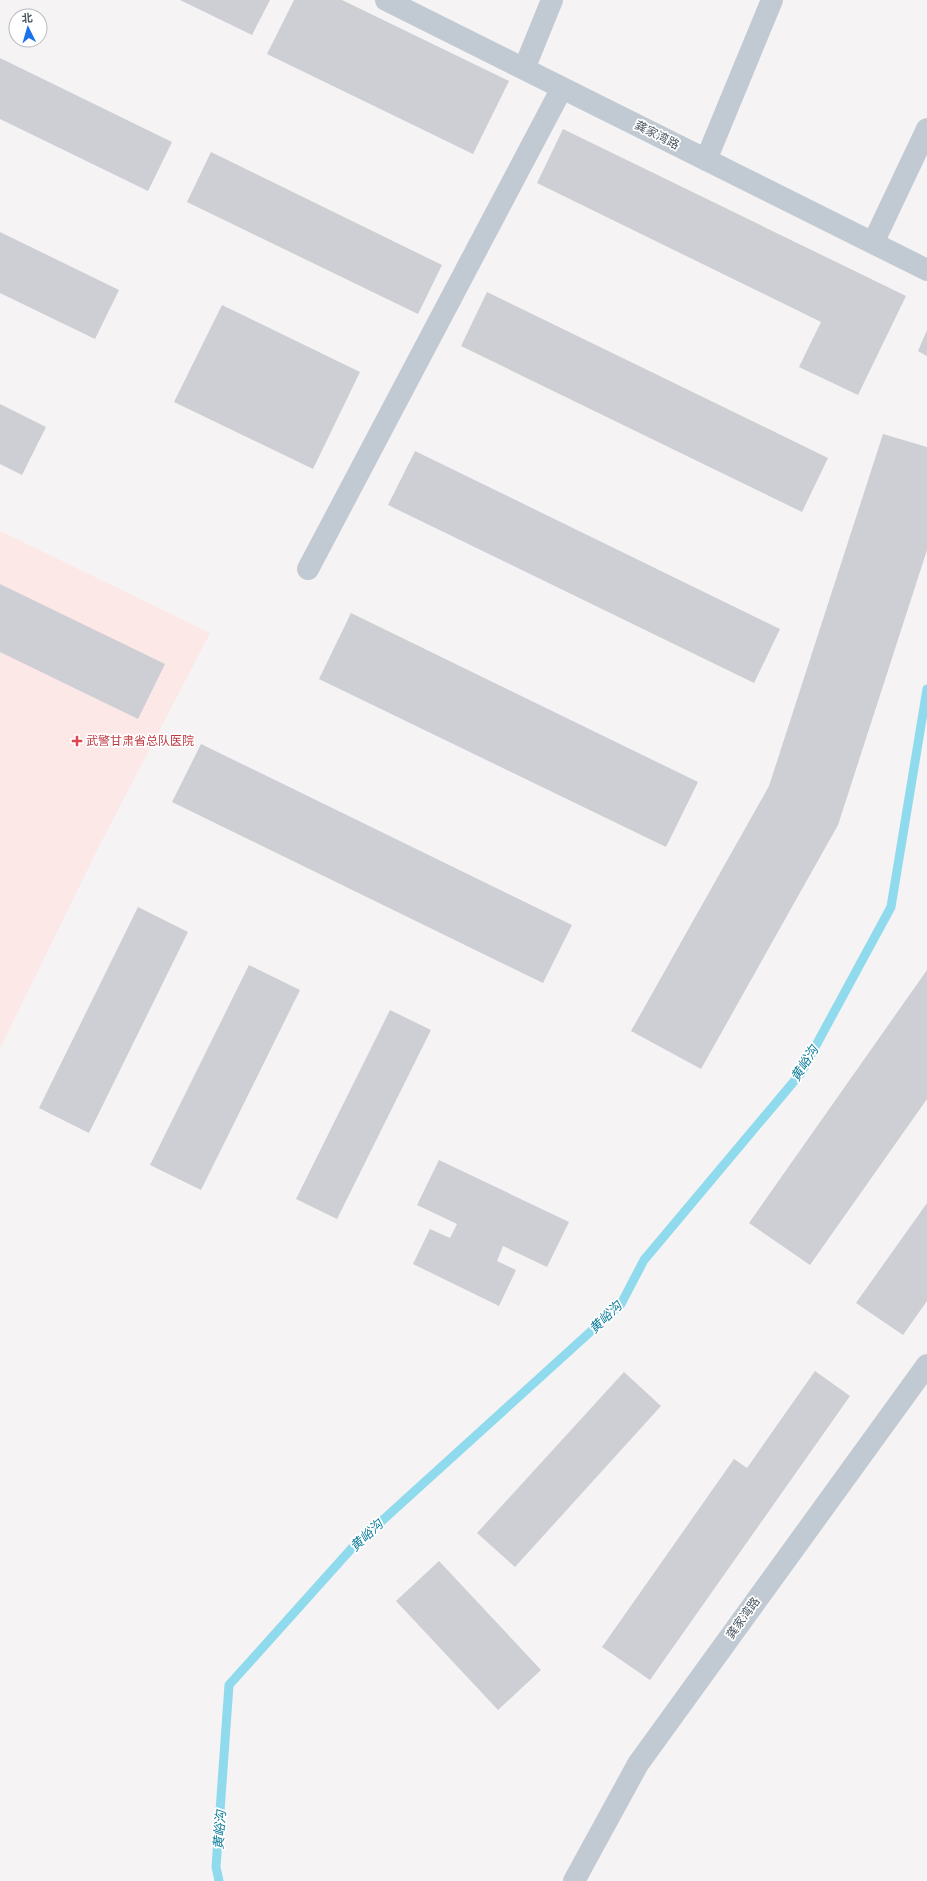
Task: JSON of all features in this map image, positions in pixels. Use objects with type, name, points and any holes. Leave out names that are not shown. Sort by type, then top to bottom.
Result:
[{"type":"street","name":"龚家湾路","points":[[386,0],[927,270]]},
{"type":"street","points":[[524,69],[552,0]]},
{"type":"street","points":[[706,160],[772,0]]},
{"type":"street","points":[[308,569],[562,88]]},
{"type":"street","points":[[873,244],[927,129]]},
{"type":"street","name":"龚家湾路","points":[[574,1881],[638,1764],[927,1365]]},
{"type":"shaded area","name":"武警甘肃省总队医院","points":[[0,531],[210,633],[98,848],[0,1048]]},
{"type":"building","points":[[180,0],[270,0],[252,35]]},
{"type":"building","points":[[294,0],[342,0],[509,81],[473,154],[267,54]]},
{"type":"building","points":[[0,58],[172,142],[148,191],[0,119]]},
{"type":"building","points":[[563,129],[906,296],[858,395],[799,367],[821,322],[537,183]]},
{"type":"building","points":[[211,152],[442,265],[418,314],[187,202]]},
{"type":"building","points":[[0,232],[119,290],[95,339],[0,293]]},
{"type":"building","points":[[487,292],[828,458],[802,512],[461,346]]},
{"type":"building","points":[[222,305],[360,372],[313,469],[174,402]]},
{"type":"building","points":[[927,330],[927,356],[918,351]]},
{"type":"building","points":[[0,404],[46,427],[22,475],[0,464]]},
{"type":"building","points":[[883,434],[927,447],[927,550],[838,825],[701,1069],[631,1031],[769,786]]},
{"type":"building","points":[[415,451],[780,629],[754,683],[388,505]]},
{"type":"building","points":[[0,584],[165,664],[138,719],[0,652]]},
{"type":"building","points":[[351,613],[698,782],[666,847],[319,679]]},
{"type":"building","points":[[201,744],[572,925],[543,983],[172,802]]},
{"type":"building","points":[[138,907],[188,932],[89,1133],[39,1108]]},
{"type":"building","points":[[249,965],[300,990],[201,1190],[150,1165]]},
{"type":"building","points":[[927,970],[927,1099],[810,1265],[749,1223]]},
{"type":"building","points":[[390,1010],[431,1030],[337,1219],[296,1199]]},
{"type":"building","points":[[439,1160],[569,1222],[547,1267],[503,1246],[497,1261],[516,1270],[499,1306],[413,1264],[430,1229],[450,1238],[457,1224],[417,1205]]},
{"type":"building","points":[[927,1203],[927,1301],[903,1335],[856,1303]]},
{"type":"building","points":[[815,1371],[850,1396],[650,1680],[602,1647],[734,1459],[747,1468]]},
{"type":"building","points":[[624,1372],[661,1406],[515,1567],[477,1533]]},
{"type":"building","points":[[439,1561],[541,1670],[498,1710],[396,1601]]},
{"type":"waterway","name":"黄峪沟","points":[[219,1881],[216,1867],[229,1685],[352,1548],[621,1304],[644,1260],[801,1073],[891,907],[927,689]]},
{"type":"place","name":"武警甘肃省总队医院","points":[[77,741]]}]
